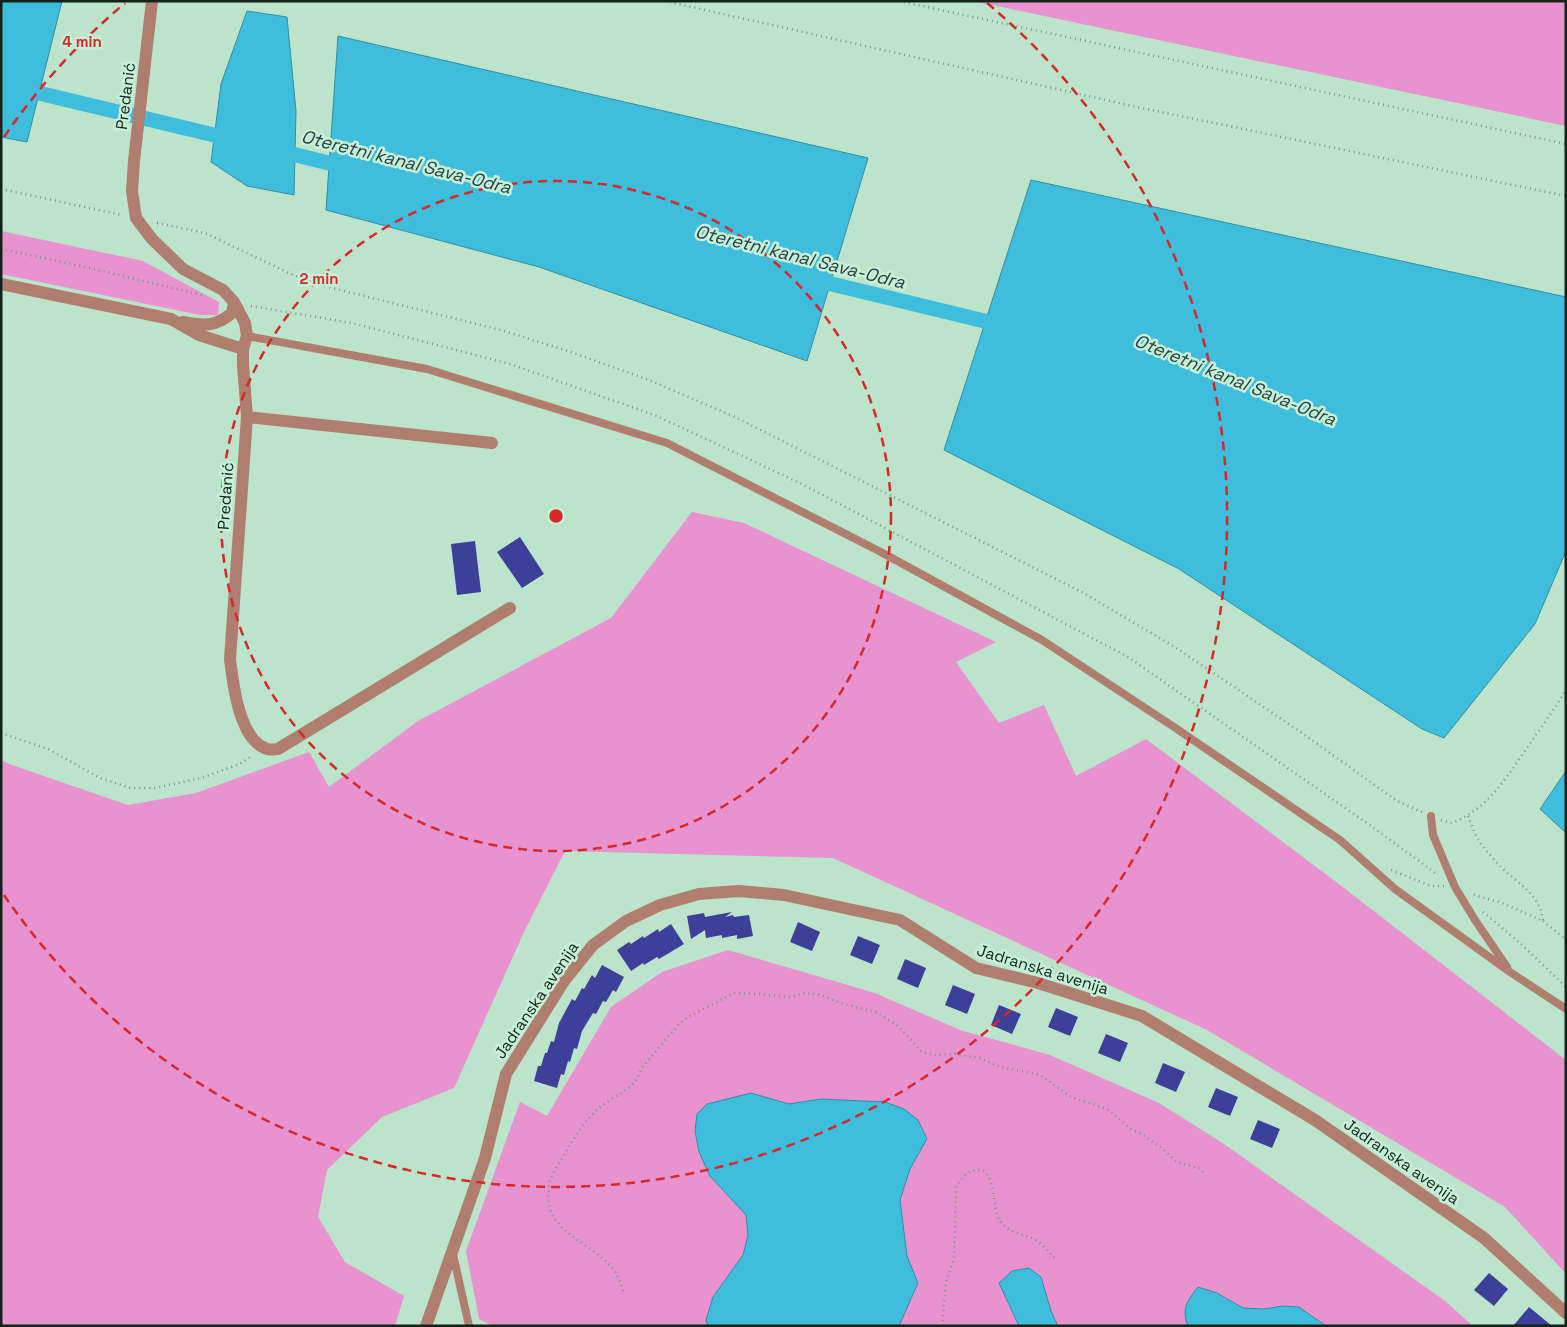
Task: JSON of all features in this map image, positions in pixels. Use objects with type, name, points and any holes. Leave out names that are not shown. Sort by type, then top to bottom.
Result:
[{"type":"street","name":"Predanić","points":[[152,1],[134,161],[132,191],[136,218],[152,239],[183,269],[223,290],[234,302],[245,323],[247,336],[244,349],[247,417],[230,659],[233,686],[245,728],[256,743]]},
{"type":"street","points":[[1,284],[202,326],[227,317],[232,313],[234,302]]},
{"type":"street","points":[[171,319],[199,335],[244,349]]},
{"type":"street","points":[[247,417],[492,443]]},
{"type":"street","points":[[256,743],[268,750],[278,749],[510,608]]},
{"type":"street","name":"Jadranska avenija","points":[[426,1326],[486,1158],[506,1074],[564,981],[593,945],[626,921],[660,904],[699,894],[739,891],[784,895],[900,920],[976,968],[1038,984],[1142,1016],[1315,1120],[1484,1238],[1566,1313]]},
{"type":"lane","points":[[247,336],[427,369],[667,443],[879,551],[1042,640],[1174,727],[1340,840],[1395,889],[1510,972],[1566,1009]]},
{"type":"lane","points":[[1432,816],[1433,835],[1455,887],[1510,972]]},
{"type":"lane","points":[[452,1252],[469,1326]]},
{"type":"path","points":[[665,1],[1147,109],[1566,196]]},
{"type":"path","points":[[899,1],[1566,144]]},
{"type":"path","points":[[1,189],[205,233],[291,274],[324,286],[501,330],[568,351],[649,380],[735,416],[1082,592],[1178,649],[1302,733],[1397,801],[1452,823],[1468,816],[1496,792],[1566,690]]},
{"type":"path","points":[[1,249],[205,296]]},
{"type":"path","points":[[234,302],[352,323],[510,364],[657,416],[802,484],[1128,657],[1374,828],[1455,887],[1502,903],[1543,921],[1566,940]]},
{"type":"path","points":[[1,733],[48,748],[100,778],[131,788],[155,788],[201,778],[240,764],[250,758],[256,743]]},
{"type":"path","points":[[1468,816],[1479,841],[1502,868],[1536,900],[1542,910],[1543,921]]},
{"type":"path","points":[[1371,869],[1385,867],[1431,886],[1455,887]]},
{"type":"path","points":[[1481,910],[1520,943],[1566,988]]},
{"type":"path","points":[[623,1291],[620,1280],[613,1269],[561,1226],[551,1214],[547,1199],[550,1179],[572,1142],[596,1109],[628,1090],[639,1075],[641,1068],[679,1024],[690,1016],[734,993],[790,997],[804,993],[818,994],[878,1013],[898,1026],[922,1052],[935,1055],[955,1054],[980,1058],[997,1066],[1040,1075],[1071,1097],[1107,1109],[1130,1129],[1145,1136],[1165,1150],[1177,1162],[1201,1169],[1205,1176]]},
{"type":"path","points":[[942,1326],[946,1282],[954,1259],[956,1188],[961,1178],[971,1171],[983,1171],[988,1177],[993,1187],[999,1220],[1014,1233],[1032,1238],[1045,1246],[1056,1260]]},
{"type":"shaded area","points":[[973,1],[1566,1],[1566,126]]},
{"type":"shaded area","points":[[1,231],[143,261],[219,302],[218,315],[200,315],[1,274]]},
{"type":"shaded area","points":[[692,512],[744,523],[996,642],[956,662],[999,723],[1044,705],[1076,776],[1146,739],[1348,891],[1562,1057],[1566,1061],[1566,1274],[1505,1207],[1207,1030],[833,858],[565,851],[524,932],[454,1088],[382,1117],[327,1170],[318,1217],[345,1262],[404,1296],[395,1326],[1,1326],[1,760],[128,805],[196,793],[309,752],[329,787],[418,721],[611,618]]},
{"type":"shaded area","points":[[728,950],[875,993],[960,1030],[1050,1055],[1159,1103],[1224,1144],[1445,1301],[1473,1326],[493,1326],[479,1319],[466,1251],[520,1102],[547,1116],[611,1007],[662,972]]},
{"type":"water","points":[[1,1],[62,1],[27,142],[1,137]]},
{"type":"water","points":[[247,11],[287,17],[296,111],[294,195],[247,186],[211,162],[221,84]]},
{"type":"water","points":[[338,36],[868,158],[807,361],[539,267],[326,210]]},
{"type":"water","points":[[1031,180],[1566,297],[1566,551],[1535,624],[1444,738],[1422,729],[1179,569],[944,450]]},
{"type":"water","points":[[1566,771],[1566,833],[1540,809]]},
{"type":"water","points":[[751,1093],[789,1104],[821,1099],[885,1102],[904,1109],[918,1120],[927,1139],[910,1169],[900,1200],[907,1256],[918,1283],[899,1326],[708,1326],[706,1320],[713,1297],[743,1255],[748,1235],[746,1215],[710,1176],[699,1152],[695,1131],[697,1114],[707,1104]]},
{"type":"water","points":[[1029,1268],[1041,1277],[1051,1311],[1058,1326],[1019,1326],[999,1283],[1012,1271]]},
{"type":"water","points":[[1198,1287],[1217,1293],[1243,1308],[1299,1307],[1326,1326],[1188,1326],[1185,1315],[1186,1305]]},
{"type":"building","points":[[520,537],[544,574],[522,588],[497,552]]},
{"type":"building","points":[[475,541],[481,592],[457,595],[451,544]]},
{"type":"building","points":[[732,912],[725,917],[749,915],[753,936],[737,939],[737,935],[722,938],[722,935],[706,938],[705,930],[691,939],[687,916],[704,913],[705,917]]},
{"type":"building","points":[[798,922],[820,932],[812,951],[790,942]]},
{"type":"building","points":[[671,924],[684,944],[659,959],[657,957],[644,965],[643,963],[631,971],[617,950],[629,942],[631,944],[658,929],[659,932]]},
{"type":"building","points":[[858,936],[880,945],[872,964],[850,955]]},
{"type":"building","points":[[905,959],[926,968],[918,988],[897,979]]},
{"type":"building","points":[[602,965],[624,977],[616,992],[613,990],[606,1002],[603,1001],[596,1014],[593,1013],[582,1031],[577,1049],[574,1048],[564,1075],[561,1074],[557,1088],[534,1081],[538,1066],[541,1066],[551,1041],[554,1042],[559,1023],[572,999],[575,1001],[592,975],[595,978]]},
{"type":"building","points":[[953,985],[975,994],[967,1014],[945,1005]]},
{"type":"building","points":[[999,1005],[1021,1014],[1012,1034],[991,1025]]},
{"type":"building","points":[[1056,1008],[1078,1017],[1070,1036],[1048,1027]]},
{"type":"building","points":[[1106,1034],[1128,1043],[1120,1062],[1098,1053]]},
{"type":"building","points":[[1163,1063],[1185,1072],[1176,1092],[1155,1083]]},
{"type":"building","points":[[1216,1088],[1238,1097],[1230,1116],[1208,1107]]},
{"type":"building","points":[[1258,1120],[1280,1129],[1272,1148],[1250,1139]]},
{"type":"building","points":[[1489,1273],[1508,1289],[1494,1306],[1474,1290]]},
{"type":"building","points":[[1529,1307],[1552,1326],[1513,1326]]},
{"type":"waterway","name":"Oteretni kanal Sava-Odra","points":[[1,84],[235,140]]},
{"type":"waterway","name":"Oteretni kanal Sava-Odra","points":[[276,150],[349,168]]},
{"type":"waterway","name":"Oteretni kanal Sava-Odra","points":[[811,279],[1005,326]]}]
